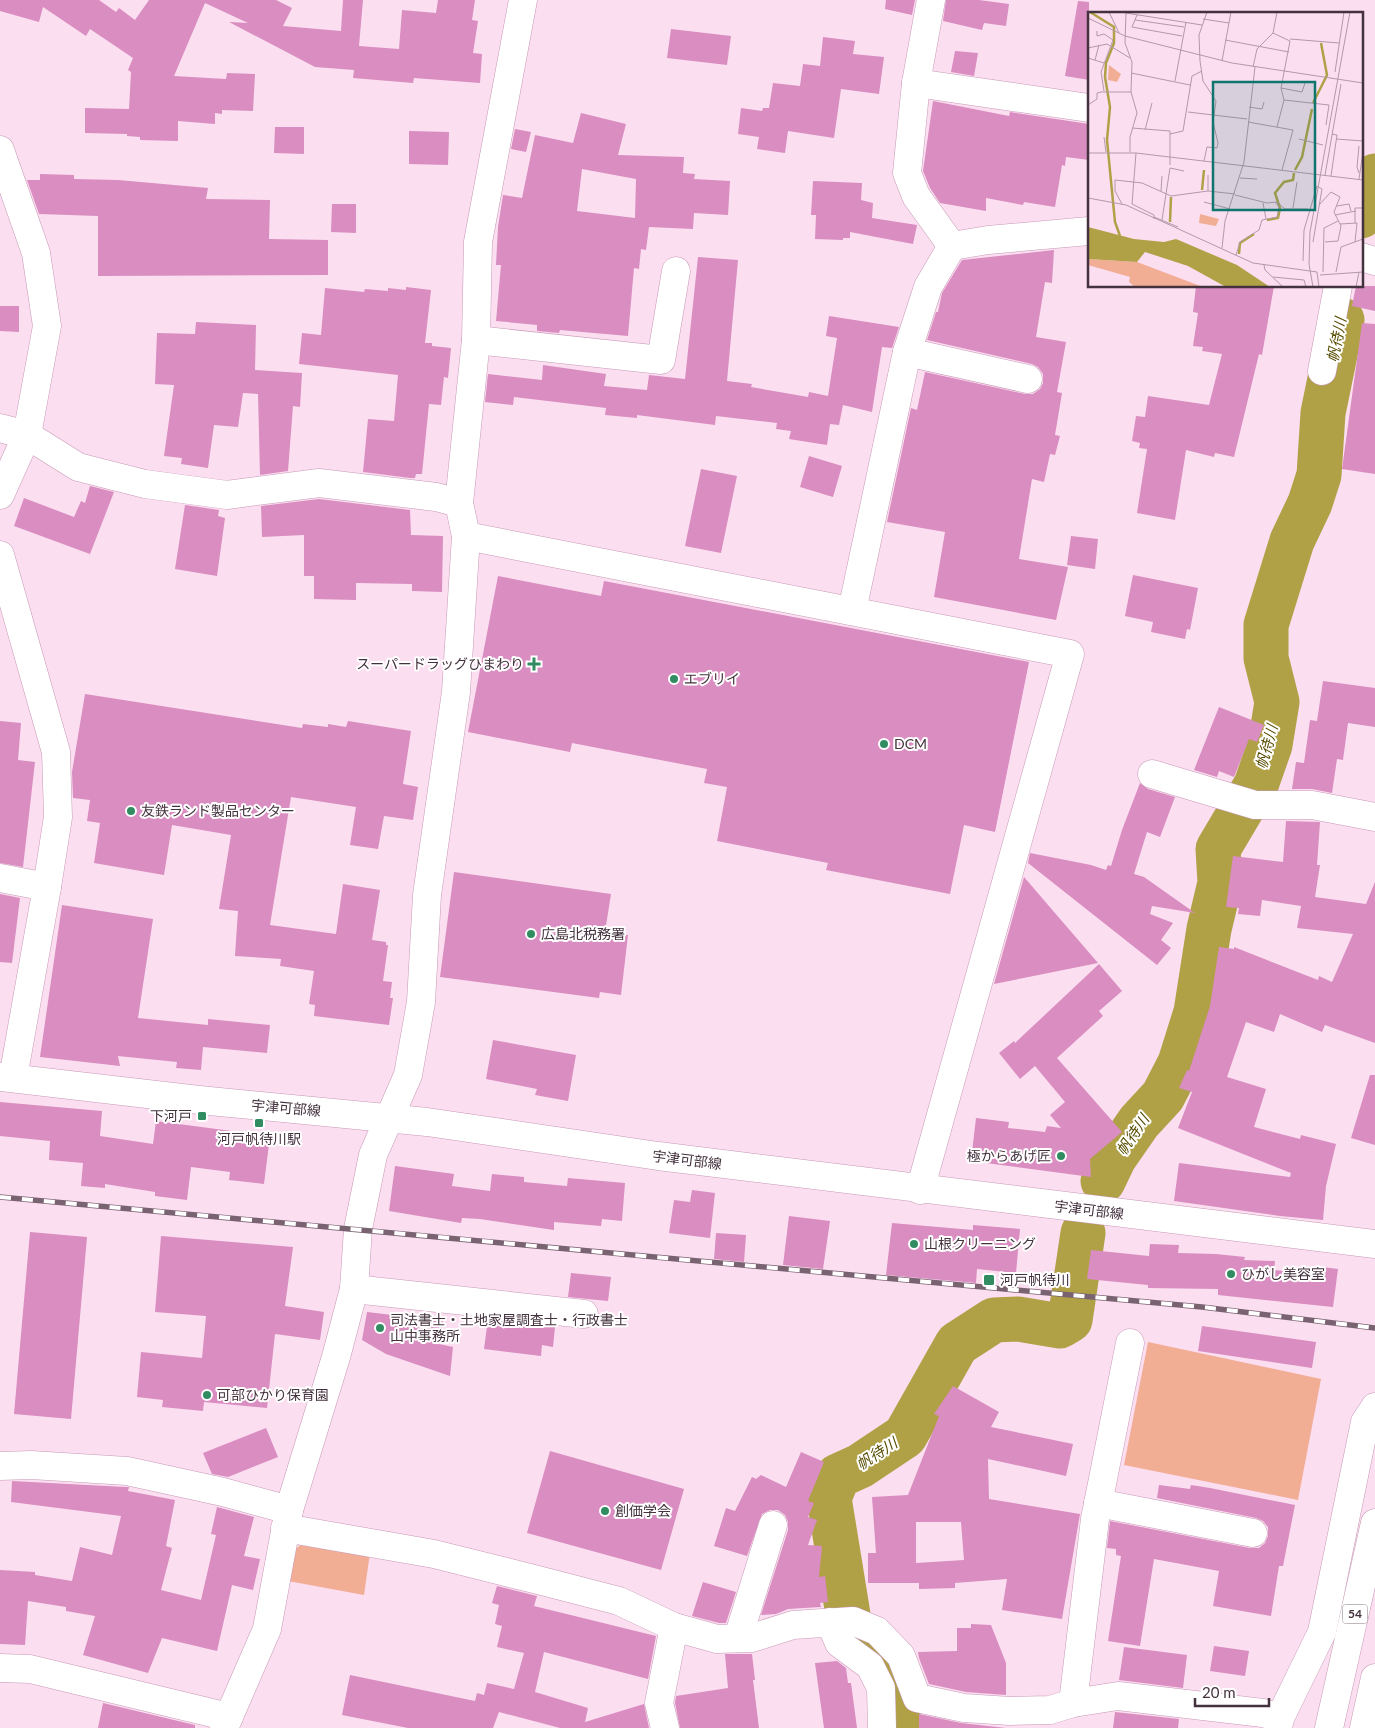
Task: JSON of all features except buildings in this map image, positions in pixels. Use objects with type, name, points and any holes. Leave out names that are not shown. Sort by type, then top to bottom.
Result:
[{"type":"main road","points":[[0,1668],[30,1669],[227,1723],[267,1629],[287,1519],[336,1357],[354,1289],[358,1229],[373,1155],[408,1075],[421,1002],[427,895],[456,692],[466,536],[459,503],[476,340],[478,242],[523,0]]},
{"type":"main road","points":[[931,0],[916,83],[907,174],[916,196],[952,246]]},
{"type":"main road","points":[[916,83],[1088,108]]},
{"type":"main road","points":[[0,150],[36,253],[47,326],[27,435],[0,496]]},
{"type":"main road","points":[[952,246],[988,240],[1088,231]]},
{"type":"main road","points":[[852,611],[907,352],[928,287],[952,246]]},
{"type":"main road","points":[[1362,257],[1375,260]]},
{"type":"main road","points":[[476,340],[661,360],[676,271]]},
{"type":"main road","points":[[1322,371],[1338,288]]},
{"type":"main road","points":[[907,352],[1028,379]]},
{"type":"main road","points":[[0,428],[27,435],[78,466],[146,484],[226,494],[319,483],[436,497],[459,503]]},
{"type":"main road","points":[[466,536],[1070,654],[920,1190]]},
{"type":"main road","points":[[0,554],[56,752],[58,817],[47,887],[7,1077]]},
{"type":"main road","points":[[1152,774],[1255,805],[1312,805],[1375,817]]},
{"type":"main road","points":[[0,878],[47,887]]},
{"type":"main road","name":"宇津可部線","points":[[7,1077],[199,1100],[389,1118],[658,1156],[920,1190],[1375,1244]]},
{"type":"main road","points":[[354,1289],[584,1314]]},
{"type":"main road","points":[[1073,1703],[1098,1503],[1130,1343]]},
{"type":"main road","points":[[0,1466],[127,1471],[224,1492],[287,1519],[619,1601],[674,1627],[717,1639],[752,1638],[793,1625],[853,1621],[877,1630],[901,1656],[918,1698],[964,1708],[1010,1711],[1050,1710],[1073,1703],[1118,1696],[1263,1713],[1279,1723],[1322,1632],[1366,1422],[1375,1407]]},
{"type":"main road","points":[[1098,1503],[1253,1533]]},
{"type":"main road","name":"54","points":[[1332,1716],[1375,1523]]},
{"type":"main road","points":[[738,1638],[773,1525]]},
{"type":"main road","points":[[830,1622],[840,1643],[870,1666],[881,1688],[882,1728]]},
{"type":"main road","points":[[665,1728],[659,1703],[674,1627]]},
{"type":"main road","points":[[1366,1720],[1375,1678]]},
{"type":"shaded area","points":[[1148,1342],[1321,1379],[1298,1500],[1124,1465]]},
{"type":"shaded area","points":[[304,1542],[370,1553],[364,1595],[288,1581],[293,1551]]},
{"type":"waterway","name":"帆待川","points":[[1362,213],[1375,176]]},
{"type":"waterway","name":"帆待川","points":[[1103,1181],[1114,1158],[1139,1122],[1163,1096],[1180,1063],[1196,1012],[1209,929],[1220,883],[1218,849],[1256,785],[1270,745],[1277,702],[1266,658],[1266,625],[1292,541],[1310,503],[1319,475],[1323,413],[1342,320]]},
{"type":"waterway","name":"帆待川","points":[[897,1728],[899,1696],[892,1670],[850,1627],[829,1498],[838,1476],[860,1466],[905,1436],[957,1344],[994,1320],[1018,1319],[1060,1326],[1070,1320],[1083,1233]]},
{"type":"railway","points":[[0,1197],[1202,1307],[1375,1328]]},
{"type":"place","name":"スーパードラッグひまわり","points":[[534,664]]},
{"type":"place","name":"エブリイ","points":[[674,679]]},
{"type":"place","name":"DCM","points":[[884,744]]},
{"type":"place","name":"友鉄ランド製品センター","points":[[131,811]]},
{"type":"place","name":"広島北税務署","points":[[531,934]]},
{"type":"place","name":"下河戸","points":[[202,1116]]},
{"type":"place","name":"河戸帆待川駅","points":[[259,1123]]},
{"type":"place","name":"極からあげ匠","points":[[1061,1156]]},
{"type":"place","name":"山根クリーニング","points":[[914,1244]]},
{"type":"place","name":"ひがし美容室","points":[[1231,1274]]},
{"type":"place","name":"河戸帆待川","points":[[989,1280]]},
{"type":"place","name":"司法書士・土地家屋調査士・行政書士 山中事務所","points":[[380,1328]]},
{"type":"place","name":"可部ひかり保育園","points":[[207,1395]]},
{"type":"place","name":"創価学会","points":[[605,1511]]}]
